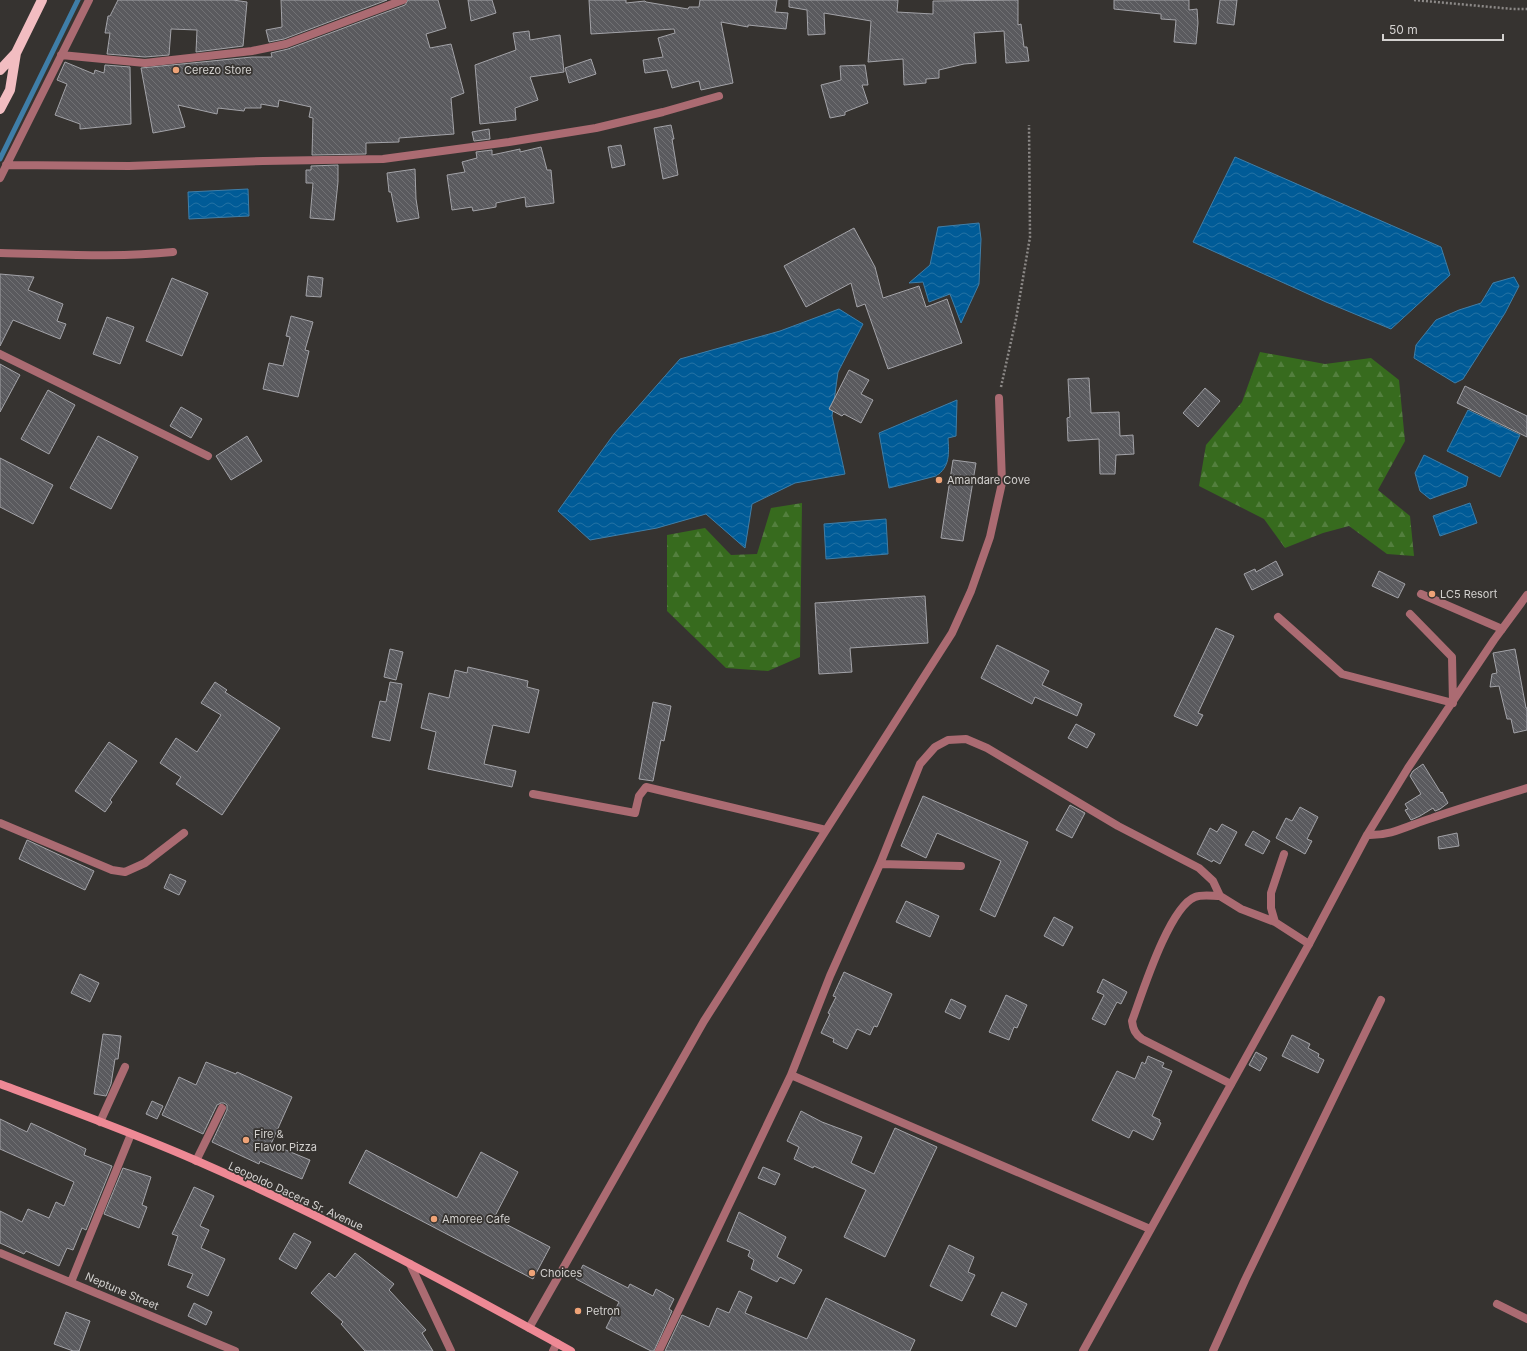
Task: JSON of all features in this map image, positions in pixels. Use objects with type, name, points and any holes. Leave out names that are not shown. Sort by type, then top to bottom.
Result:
[{"type":"main road","points":[[0,109],[10,90],[16,54],[42,0]]},
{"type":"main road","points":[[0,70],[16,54]]},
{"type":"main road","name":"Leopoldo Dacera Sr. Avenue","points":[[0,1084],[132,1134],[196,1161],[334,1225],[529,1328],[555,1347],[571,1351]]},
{"type":"street","points":[[0,178],[89,0]]},
{"type":"street","points":[[61,55],[145,63],[252,51],[286,44],[403,0]]},
{"type":"street","points":[[6,165],[107,166],[384,159],[509,142],[596,128],[663,112],[719,96]]},
{"type":"street","points":[[0,253],[140,255],[173,252]]},
{"type":"street","points":[[0,354],[208,456]]},
{"type":"street","points":[[529,1328],[704,1021],[952,633],[971,591],[990,537],[1002,483],[999,398]]},
{"type":"street","points":[[1421,594],[1502,629]]},
{"type":"street","points":[[1083,1351],[1309,944],[1367,835],[1408,768],[1502,629],[1527,595]]},
{"type":"street","points":[[1410,614],[1452,657],[1453,703]]},
{"type":"street","points":[[1278,616],[1342,674],[1453,703]]},
{"type":"street","points":[[659,1351],[791,1076],[830,976],[880,864],[920,764],[935,746],[948,740],[966,739],[988,748],[1118,826],[1199,868],[1213,881],[1220,896]]},
{"type":"street","points":[[533,794],[635,814],[639,796],[646,788],[826,830]]},
{"type":"street","points":[[1367,835],[1380,835],[1404,829],[1431,818],[1527,788]]},
{"type":"street","points":[[0,822],[112,870],[125,872],[145,863],[184,833]]},
{"type":"street","points":[[1275,922],[1270,908],[1271,893],[1284,854]]},
{"type":"street","points":[[880,864],[961,866]]},
{"type":"street","points":[[1231,1084],[1142,1039],[1137,1036],[1133,1028],[1132,1021],[1165,934],[1185,905],[1195,897],[1220,896],[1242,909],[1275,922],[1309,944]]},
{"type":"street","points":[[1213,1351],[1245,1280],[1381,1000]]},
{"type":"street","points":[[100,1122],[125,1067]]},
{"type":"street","points":[[791,1076],[1150,1229]]},
{"type":"street","points":[[196,1161],[222,1108]]},
{"type":"street","points":[[71,1282],[132,1134]]},
{"type":"street","name":"Neptune Street","points":[[0,1253],[235,1351]]},
{"type":"street","points":[[410,1264],[450,1351]]},
{"type":"street","points":[[1497,1304],[1527,1319]]},
{"type":"path","points":[[1414,0],[1527,9]]},
{"type":"path","points":[[999,398],[1016,319],[1030,237],[1029,125]]},
{"type":"green space","points":[[1260,352],[1325,364],[1371,358],[1399,380],[1405,441],[1378,490],[1410,516],[1414,556],[1387,554],[1349,526],[1323,533],[1285,548],[1264,519],[1199,486],[1206,445],[1242,402]]},
{"type":"green space","points":[[802,503],[800,657],[768,671],[726,668],[667,611],[667,535],[705,528],[731,555],[757,554],[771,508]]},
{"type":"water","points":[[1235,157],[1441,247],[1450,275],[1391,329],[1326,302],[1193,242]]},
{"type":"water","points":[[248,189],[249,216],[189,219],[188,192]]},
{"type":"water","points":[[979,223],[981,239],[979,284],[961,323],[950,294],[929,302],[923,282],[909,283],[930,265],[938,227]]},
{"type":"water","points":[[1514,277],[1519,286],[1505,313],[1463,379],[1455,383],[1414,358],[1416,345],[1436,320],[1459,310],[1481,303],[1493,283]]},
{"type":"water","points":[[839,309],[863,324],[838,372],[832,416],[845,474],[795,483],[752,504],[745,548],[706,514],[657,528],[590,540],[558,511],[614,434],[680,359],[780,331]]},
{"type":"water","points":[[957,400],[956,436],[948,438],[948,460],[944,469],[936,476],[889,488],[879,433]]},
{"type":"water","points":[[1468,410],[1520,435],[1500,477],[1447,451]]},
{"type":"water","points":[[1424,455],[1468,477],[1466,486],[1430,499],[1420,491],[1415,473]]},
{"type":"water","points":[[1470,503],[1477,523],[1440,536],[1433,516]]},
{"type":"water","points":[[886,519],[888,554],[826,559],[824,524]]},
{"type":"building","points":[[118,0],[233,0],[247,2],[243,46],[196,52],[197,30],[171,29],[169,55],[145,57],[107,54],[110,33],[105,33],[108,16],[110,16]]},
{"type":"building","points":[[281,0],[387,0],[284,39],[269,42],[266,30],[282,27]]},
{"type":"building","points":[[408,0],[438,0],[446,28],[426,34],[430,48],[451,44],[464,93],[451,98],[454,134],[399,138],[399,142],[366,143],[366,154],[312,155],[313,118],[309,117],[311,107],[279,100],[278,107],[261,104],[261,108],[245,108],[244,111],[218,108],[217,114],[178,105],[185,127],[153,133],[141,68],[252,57],[272,57],[271,53],[288,49],[405,5]]},
{"type":"building","points":[[468,0],[492,0],[496,13],[471,21]]},
{"type":"building","points":[[589,0],[626,0],[626,3],[645,1],[688,9],[689,7],[699,7],[700,0],[777,0],[775,12],[788,13],[786,29],[748,25],[748,27],[721,22],[733,83],[701,90],[699,81],[672,88],[667,70],[645,73],[643,60],[663,57],[658,38],[675,33],[674,29],[591,34]]},
{"type":"building","points":[[789,0],[898,0],[897,12],[933,14],[933,1],[1018,0],[1018,25],[1021,24],[1024,47],[1027,47],[1029,61],[1006,63],[1004,31],[974,33],[976,63],[964,64],[939,70],[939,78],[926,79],[926,83],[904,85],[903,59],[868,62],[871,21],[824,13],[825,34],[808,35],[807,10],[789,7]]},
{"type":"building","points":[[1114,0],[1189,0],[1189,10],[1197,9],[1198,23],[1196,44],[1174,42],[1176,20],[1161,19],[1161,14],[1114,9]]},
{"type":"building","points":[[1220,0],[1237,0],[1234,25],[1217,23]]},
{"type":"building","points":[[529,31],[530,40],[560,35],[564,72],[530,77],[538,100],[515,108],[516,120],[480,124],[475,65],[516,50],[513,33]]},
{"type":"building","points":[[591,59],[596,74],[569,83],[565,68]]},
{"type":"building","points":[[65,62],[94,74],[95,70],[104,73],[105,65],[130,67],[131,124],[80,129],[80,124],[55,115],[67,84],[57,80]]},
{"type":"building","points":[[865,65],[868,85],[862,85],[868,103],[845,112],[845,115],[830,118],[821,85],[841,80],[840,66]]},
{"type":"building","points":[[671,125],[678,175],[663,179],[654,128]]},
{"type":"building","points":[[489,129],[490,139],[474,141],[472,132]]},
{"type":"building","points":[[621,145],[625,165],[612,168],[608,147]]},
{"type":"building","points":[[541,147],[547,170],[551,170],[554,203],[526,207],[525,197],[496,203],[496,207],[473,211],[472,207],[452,210],[447,175],[465,172],[462,162],[477,158],[476,152],[492,150],[492,155],[520,149],[520,152]]},
{"type":"building","points":[[338,165],[338,182],[334,220],[310,218],[313,183],[306,183],[306,170],[311,170],[311,166]]},
{"type":"building","points":[[415,169],[416,199],[419,218],[397,222],[391,192],[389,192],[387,173]]},
{"type":"building","points":[[854,228],[875,267],[883,298],[919,286],[926,307],[947,299],[962,343],[888,369],[865,304],[857,307],[851,283],[806,307],[784,266]]},
{"type":"building","points":[[0,274],[34,277],[28,290],[63,304],[57,321],[66,324],[60,339],[13,320],[0,346]]},
{"type":"building","points":[[308,276],[323,278],[321,297],[306,296]]},
{"type":"building","points":[[172,278],[208,293],[182,356],[146,341]]},
{"type":"building","points":[[291,316],[313,322],[305,350],[309,351],[298,397],[263,389],[269,363],[283,366],[290,337],[286,336]]},
{"type":"building","points":[[107,317],[134,327],[120,364],[93,354]]},
{"type":"building","points":[[0,364],[20,375],[0,412]]},
{"type":"building","points":[[849,370],[869,380],[861,394],[873,400],[861,423],[844,414],[842,416],[829,409]]},
{"type":"building","points":[[1089,378],[1091,413],[1119,412],[1120,436],[1133,435],[1134,454],[1116,455],[1115,474],[1100,474],[1099,439],[1068,441],[1067,418],[1070,417],[1068,379]]},
{"type":"building","points":[[1465,386],[1527,416],[1527,437],[1457,403]]},
{"type":"building","points":[[1205,388],[1220,401],[1198,427],[1183,413]]},
{"type":"building","points":[[48,390],[75,405],[49,454],[21,439]]},
{"type":"building","points":[[181,407],[202,419],[191,438],[170,426]]},
{"type":"building","points":[[98,436],[138,457],[111,509],[70,488]]},
{"type":"building","points":[[247,436],[262,461],[231,480],[216,456]]},
{"type":"building","points":[[0,458],[53,485],[33,524],[0,507]]},
{"type":"building","points":[[953,460],[976,463],[963,541],[941,538]]},
{"type":"building","points":[[1276,561],[1283,575],[1252,590],[1244,574],[1255,569],[1256,572]]},
{"type":"building","points":[[1379,571],[1405,584],[1398,598],[1372,586]]},
{"type":"building","points":[[925,596],[928,643],[850,648],[852,672],[819,674],[815,603]]},
{"type":"building","points":[[1216,628],[1234,636],[1198,713],[1203,715],[1197,726],[1174,716]]},
{"type":"building","points":[[997,645],[1049,671],[1042,685],[1082,704],[1077,716],[1035,697],[1032,704],[981,678]]},
{"type":"building","points":[[390,649],[403,652],[396,680],[384,677]]},
{"type":"building","points":[[1515,649],[1527,708],[1527,730],[1514,733],[1511,719],[1507,719],[1499,686],[1490,687],[1492,674],[1497,673],[1493,653]]},
{"type":"building","points":[[468,667],[528,681],[527,687],[539,690],[529,733],[493,725],[484,764],[516,771],[512,787],[428,769],[436,732],[421,728],[429,693],[449,698],[455,670],[467,673]]},
{"type":"building","points":[[215,682],[227,690],[225,692],[280,728],[222,815],[176,784],[181,777],[160,763],[176,738],[197,752],[221,715],[201,703]]},
{"type":"building","points":[[390,682],[402,684],[390,741],[372,737],[380,701],[386,702]]},
{"type":"building","points":[[653,702],[671,706],[664,741],[661,740],[653,781],[639,779]]},
{"type":"building","points":[[1076,724],[1095,734],[1087,748],[1068,738]]},
{"type":"building","points":[[109,742],[137,761],[110,800],[112,802],[105,812],[75,791]]},
{"type":"building","points":[[1423,764],[1448,803],[1440,809],[1435,811],[1433,808],[1411,820],[1405,810],[1408,809],[1405,804],[1421,794],[1410,776],[1413,771]]},
{"type":"building","points":[[923,796],[1028,842],[995,917],[980,910],[1001,861],[937,833],[926,858],[901,846]]},
{"type":"building","points":[[1070,805],[1085,813],[1072,838],[1056,830]]},
{"type":"building","points":[[1300,807],[1318,817],[1307,839],[1312,841],[1305,854],[1276,838],[1286,818],[1292,821]]},
{"type":"building","points":[[1222,824],[1237,832],[1220,864],[1213,860],[1212,862],[1197,854],[1210,828],[1217,832]]},
{"type":"building","points":[[1253,831],[1270,841],[1263,854],[1245,845]]},
{"type":"building","points":[[1457,833],[1459,846],[1439,849],[1438,837]]},
{"type":"building","points":[[27,840],[94,871],[85,890],[19,859]]},
{"type":"building","points":[[170,874],[186,881],[179,895],[164,888]]},
{"type":"building","points":[[906,901],[939,916],[930,937],[896,922]]},
{"type":"building","points":[[1054,917],[1073,927],[1063,946],[1044,936]]},
{"type":"building","points":[[844,972],[892,994],[877,1027],[874,1026],[870,1035],[857,1029],[847,1049],[833,1042],[834,1039],[821,1033],[830,1014],[828,1013],[836,997],[833,996]]},
{"type":"building","points":[[80,974],[99,983],[90,1002],[71,993]]},
{"type":"building","points":[[1103,979],[1127,992],[1121,1004],[1117,1002],[1105,1025],[1092,1019],[1104,995],[1097,992]]},
{"type":"building","points":[[1006,995],[1027,1005],[1017,1028],[1014,1027],[1009,1040],[989,1032]]},
{"type":"building","points":[[951,999],[966,1006],[960,1019],[945,1012]]},
{"type":"building","points":[[103,1034],[121,1036],[118,1059],[115,1059],[111,1084],[106,1096],[94,1094]]},
{"type":"building","points":[[1292,1035],[1310,1044],[1308,1048],[1319,1054],[1318,1057],[1324,1060],[1318,1073],[1282,1056]]},
{"type":"building","points":[[1256,1052],[1267,1058],[1260,1071],[1249,1065]]},
{"type":"building","points":[[1148,1056],[1164,1063],[1162,1067],[1172,1071],[1152,1116],[1160,1120],[1159,1122],[1161,1123],[1153,1140],[1133,1130],[1129,1138],[1092,1120],[1117,1071],[1135,1079],[1142,1062],[1145,1064]]},
{"type":"building","points":[[206,1062],[236,1074],[237,1072],[292,1097],[271,1144],[310,1160],[302,1179],[260,1161],[259,1164],[212,1142],[227,1110],[227,1105],[224,1103],[217,1105],[203,1134],[162,1115],[179,1077],[196,1085]]},
{"type":"building","points":[[152,1101],[163,1106],[157,1119],[146,1114]]},
{"type":"building","points":[[801,1111],[822,1122],[862,1137],[851,1163],[874,1174],[895,1128],[937,1147],[885,1257],[844,1237],[866,1190],[814,1166],[813,1168],[794,1159],[799,1147],[787,1141]]},
{"type":"building","points":[[0,1119],[27,1132],[31,1123],[86,1149],[84,1155],[112,1166],[86,1230],[82,1228],[73,1250],[67,1248],[59,1266],[26,1251],[24,1254],[0,1243],[0,1211],[22,1222],[28,1209],[49,1218],[56,1202],[64,1206],[74,1182],[0,1149]]},
{"type":"building","points":[[366,1150],[457,1198],[481,1152],[518,1172],[494,1218],[550,1247],[533,1279],[349,1183]]},
{"type":"building","points":[[763,1167],[780,1174],[775,1185],[758,1178]]},
{"type":"building","points":[[123,1168],[151,1177],[142,1205],[147,1207],[139,1228],[104,1214]]},
{"type":"building","points":[[194,1187],[214,1196],[200,1226],[209,1230],[201,1248],[225,1259],[208,1296],[187,1287],[193,1274],[168,1265],[178,1236],[172,1234]]},
{"type":"building","points":[[739,1212],[786,1237],[777,1257],[802,1270],[794,1284],[780,1277],[777,1282],[751,1269],[754,1260],[748,1256],[750,1251],[727,1241]]},
{"type":"building","points":[[294,1233],[311,1242],[296,1269],[279,1259]]},
{"type":"building","points":[[949,1245],[974,1257],[968,1272],[975,1275],[962,1301],[930,1286]]},
{"type":"building","points":[[355,1253],[394,1284],[389,1290],[426,1330],[422,1333],[433,1351],[365,1351],[341,1324],[343,1322],[311,1293],[329,1273],[335,1278]]},
{"type":"building","points":[[583,1265],[628,1288],[630,1284],[653,1296],[656,1289],[674,1299],[669,1309],[672,1311],[654,1351],[651,1351],[606,1328],[619,1302],[576,1279]]},
{"type":"building","points":[[739,1291],[752,1297],[745,1313],[807,1339],[826,1298],[915,1340],[910,1351],[665,1351],[682,1315],[709,1327],[717,1308],[729,1313]]},
{"type":"building","points":[[1002,1292],[1027,1304],[1016,1327],[991,1315]]},
{"type":"building","points":[[194,1303],[212,1312],[206,1325],[188,1316]]},
{"type":"building","points":[[66,1312],[90,1321],[79,1351],[73,1351],[54,1344]]},
{"type":"waterway","points":[[0,159],[78,0]]},
{"type":"place","name":"Cerezo Store","points":[[176,70]]},
{"type":"place","name":"Amandare Cove","points":[[939,480]]},
{"type":"place","name":"LC5 Resort","points":[[1432,594]]},
{"type":"place","name":"Fire & Flavor Pizza","points":[[246,1140]]},
{"type":"place","name":"Amoree Cafe","points":[[434,1219]]},
{"type":"place","name":"Choices","points":[[532,1273]]},
{"type":"place","name":"Petron","points":[[578,1311]]}]
